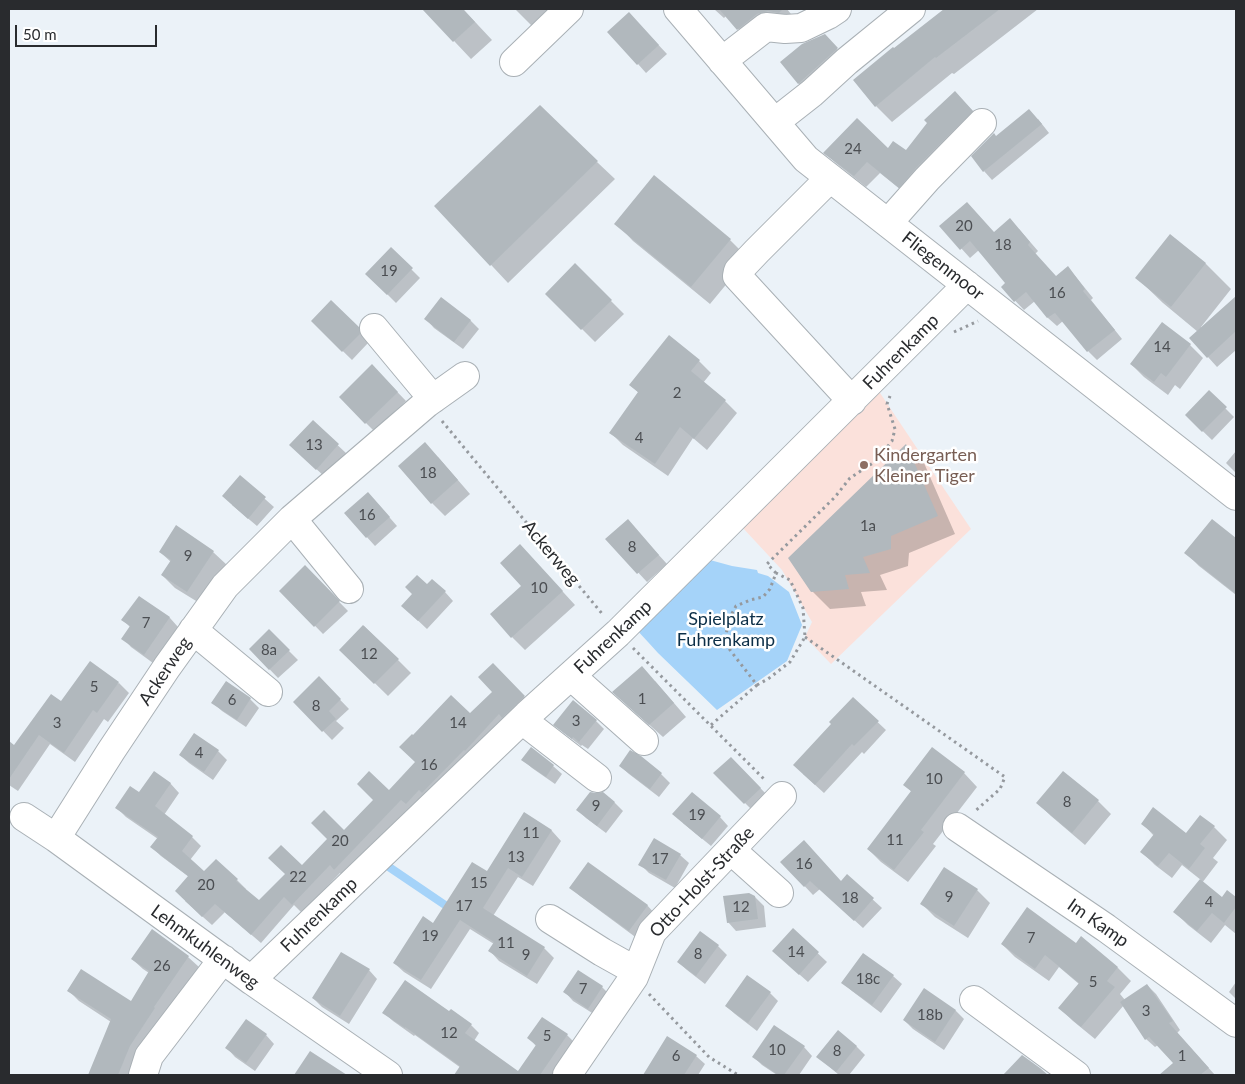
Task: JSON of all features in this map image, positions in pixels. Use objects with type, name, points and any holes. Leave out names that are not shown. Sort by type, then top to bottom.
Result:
[{"type":"street","points":[[514,62],[569,9]]},
{"type":"street","name":"Fliegenmoor","points":[[678,9],[806,159],[1236,496]]},
{"type":"street","points":[[722,61],[766,27],[801,28],[836,9]]},
{"type":"street","points":[[774,122],[812,93],[847,61],[911,9]]},
{"type":"street","points":[[888,223],[982,122]]},
{"type":"street","points":[[830,178],[738,271],[737,276],[852,401]]},
{"type":"street","name":"Fuhrenkamp","points":[[251,980],[522,720],[618,634],[967,285]]},
{"type":"street","points":[[374,328],[430,401]]},
{"type":"street","name":"Ackerweg","points":[[56,838],[167,667],[225,586],[292,519],[430,401],[465,376]]},
{"type":"street","points":[[292,519],[349,589]]},
{"type":"street","points":[[193,630],[268,692]]},
{"type":"street","points":[[571,676],[644,741]]},
{"type":"street","points":[[522,720],[597,778]]},
{"type":"street","name":"Otto-Holst-Straße","points":[[567,1075],[635,974],[652,932],[782,796]]},
{"type":"street","name":"Lehmkuhlenweg","points":[[24,817],[56,838],[251,980],[388,1075]]},
{"type":"street","name":"Im Kamp","points":[[957,827],[1106,928],[1236,1023]]},
{"type":"street","points":[[731,850],[779,893]]},
{"type":"street","points":[[550,919],[635,974]]},
{"type":"street","points":[[143,1075],[149,1056],[223,959]]},
{"type":"street","points":[[974,1000],[1076,1075]]},
{"type":"path","points":[[949,337],[955,331],[999,310]]},
{"type":"path","points":[[711,725],[757,686],[768,680],[790,662],[805,637],[804,608],[790,580],[776,573],[767,564],[835,497],[850,478],[876,461],[892,441],[895,429],[887,404],[891,390]]},
{"type":"path","name":"Ackerweg","points":[[430,401],[618,634],[782,796]]},
{"type":"path","points":[[757,686],[730,650],[726,635],[729,619],[736,606],[750,600],[763,598],[770,589],[776,573]]},
{"type":"path","points":[[805,637],[1005,777],[1000,789],[957,827]]},
{"type":"path","points":[[635,974],[709,1058],[738,1075]]},
{"type":"shaded area","name":"Kindergarten Kleiner Tiger","points":[[874,384],[971,529],[831,664],[805,637],[812,622],[782,570],[742,527]]},
{"type":"green space","name":"Spielplatz Fuhrenkamp","points":[[710,560],[757,570],[758,573],[768,576],[789,592],[802,625],[787,661],[717,710],[635,628]]},
{"type":"green space","points":[[389,862],[464,913],[460,920],[383,868]]},
{"type":"building","points":[[422,9],[463,9],[475,22],[453,42]]},
{"type":"building","points":[[719,9],[783,9],[779,13],[768,11],[757,14],[737,30]]},
{"type":"building","points":[[944,9],[1000,9],[935,57],[875,107],[853,80]]},
{"type":"building","points":[[629,12],[659,45],[637,65],[607,32]]},
{"type":"building","points":[[825,34],[838,48],[798,84],[780,62],[802,44]]},
{"type":"building","points":[[955,91],[973,111],[916,168],[899,188],[867,162],[854,176],[823,153],[857,118],[888,148],[893,141],[906,150],[927,123],[924,120]]},
{"type":"building","points":[[540,105],[598,161],[490,266],[434,206]]},
{"type":"building","points":[[1029,109],[1042,124],[983,172],[971,156],[994,133],[996,136]]},
{"type":"building","points":[[654,175],[731,239],[691,287],[614,224]]},
{"type":"building","points":[[967,202],[994,232],[1010,218],[1030,242],[1028,245],[1056,276],[1068,266],[1085,289],[1083,291],[1115,330],[1087,352],[1055,313],[1047,318],[1026,292],[1014,302],[1001,287],[1005,283],[970,241],[960,250],[939,226]]},
{"type":"building","points":[[1170,234],[1206,263],[1171,307],[1135,278]]},
{"type":"building","points":[[391,247],[413,268],[387,295],[365,274]]},
{"type":"building","points":[[575,263],[612,300],[581,330],[545,294]]},
{"type":"building","points":[[1236,296],[1236,331],[1207,358],[1189,338]]},
{"type":"building","points":[[441,297],[471,320],[454,342],[424,319]]},
{"type":"building","points":[[331,300],[359,327],[360,334],[342,352],[311,321]]},
{"type":"building","points":[[1162,322],[1191,344],[1166,377],[1161,373],[1154,382],[1130,364]]},
{"type":"building","points":[[669,335],[700,360],[691,371],[726,400],[694,439],[680,427],[655,464],[609,433],[638,392],[629,385]]},
{"type":"building","points":[[372,364],[398,392],[365,424],[339,397]]},
{"type":"building","points":[[1209,390],[1227,407],[1202,432],[1185,415]]},
{"type":"building","points":[[313,420],[339,444],[316,470],[289,445]]},
{"type":"building","points":[[425,442],[458,480],[431,504],[398,466]]},
{"type":"building","points":[[906,444],[938,516],[891,536],[891,549],[863,557],[870,573],[845,575],[849,589],[811,592],[788,558]]},
{"type":"building","points":[[240,475],[266,497],[248,519],[222,496]]},
{"type":"building","points":[[368,492],[390,517],[366,538],[344,513]]},
{"type":"building","points":[[628,519],[659,555],[637,574],[605,539]]},
{"type":"building","points":[[1212,519],[1236,538],[1236,594],[1184,553]]},
{"type":"building","points":[[176,525],[214,551],[187,592],[161,575],[171,560],[159,552]]},
{"type":"building","points":[[520,544],[563,591],[511,638],[490,614],[521,586],[500,563]]},
{"type":"building","points":[[305,565],[340,601],[314,627],[279,591]]},
{"type":"building","points":[[417,575],[427,584],[432,579],[446,591],[418,621],[401,606],[412,594],[405,587]]},
{"type":"building","points":[[139,596],[170,617],[144,655],[121,639],[130,626],[121,620]]},
{"type":"building","points":[[363,625],[399,659],[374,684],[339,650]]},
{"type":"building","points":[[269,629],[290,650],[269,670],[249,649]]},
{"type":"building","points":[[90,661],[119,682],[97,713],[93,710],[64,753],[39,735],[9,779],[9,741],[14,745],[51,694],[61,701]]},
{"type":"building","points":[[493,663],[525,696],[502,718],[499,714],[422,793],[419,790],[406,804],[401,800],[334,870],[330,865],[292,905],[284,897],[251,935],[215,904],[202,917],[175,891],[188,876],[150,847],[158,837],[115,808],[130,786],[139,792],[154,771],[171,783],[155,806],[193,836],[182,851],[204,871],[216,859],[238,879],[236,881],[259,900],[285,874],[268,858],[281,845],[302,865],[327,839],[311,823],[324,810],[344,830],[373,800],[357,784],[369,771],[389,790],[415,762],[399,747],[451,695],[470,713],[492,692],[478,677]]},
{"type":"building","points":[[642,666],[674,703],[649,725],[612,692]]},
{"type":"building","points":[[319,676],[341,699],[329,711],[336,719],[322,732],[293,702]]},
{"type":"building","points":[[226,681],[251,698],[237,720],[211,703]]},
{"type":"building","points":[[853,697],[879,721],[854,746],[852,744],[815,785],[793,765]]},
{"type":"building","points":[[573,700],[597,720],[579,742],[553,725]]},
{"type":"building","points":[[194,733],[219,750],[204,772],[179,755]]},
{"type":"building","points":[[531,747],[554,765],[546,777],[521,760]]},
{"type":"building","points":[[932,747],[965,772],[921,830],[924,832],[894,870],[867,849],[911,791],[903,785]]},
{"type":"building","points":[[630,750],[641,756],[662,773],[650,789],[619,766]]},
{"type":"building","points":[[731,757],[761,788],[744,804],[713,773]]},
{"type":"building","points":[[1063,771],[1099,800],[1072,833],[1036,803]]},
{"type":"building","points":[[590,792],[603,792],[615,802],[597,826],[576,810]]},
{"type":"building","points":[[692,792],[721,816],[702,839],[672,814]]},
{"type":"building","points":[[1153,807],[1186,833],[1200,815],[1215,826],[1200,844],[1205,848],[1189,869],[1169,853],[1158,866],[1140,852],[1154,834],[1141,824]]},
{"type":"building","points":[[524,812],[552,830],[522,877],[508,868],[483,908],[545,947],[527,976],[488,951],[494,942],[460,920],[421,980],[393,963],[423,916],[433,923],[472,862],[487,871]]},
{"type":"building","points":[[654,838],[681,854],[666,880],[638,865]]},
{"type":"building","points":[[804,840],[841,881],[847,874],[874,898],[854,921],[810,881],[804,887],[780,862]]},
{"type":"building","points":[[588,862],[648,905],[629,931],[569,888]]},
{"type":"building","points":[[944,867],[978,889],[954,926],[920,904]]},
{"type":"building","points":[[1200,879],[1222,897],[1227,890],[1236,897],[1236,907],[1224,923],[1212,913],[1197,931],[1173,912]]},
{"type":"building","points":[[749,893],[755,896],[758,919],[727,923],[723,896]]},
{"type":"building","points":[[1027,907],[1076,943],[1081,936],[1118,967],[1107,981],[1115,987],[1081,1027],[1058,1008],[1079,983],[1045,955],[1035,969],[1001,944]]},
{"type":"building","points":[[793,928],[819,952],[799,975],[772,951]]},
{"type":"building","points":[[152,929],[189,956],[130,1046],[118,1075],[88,1075],[111,1019],[67,991],[81,969],[131,1001],[149,971],[131,959]]},
{"type":"building","points":[[700,931],[719,945],[696,976],[677,962]]},
{"type":"building","points":[[341,952],[370,969],[340,1016],[312,998]]},
{"type":"building","points":[[863,953],[894,975],[872,1005],[841,983]]},
{"type":"building","points":[[578,970],[603,986],[588,1009],[563,992]]},
{"type":"building","points":[[747,975],[771,992],[748,1023],[725,1006]]},
{"type":"building","points":[[405,980],[449,1011],[451,1009],[472,1024],[465,1033],[518,1071],[536,1045],[527,1038],[542,1017],[568,1034],[540,1075],[454,1075],[460,1066],[382,1013]]},
{"type":"building","points":[[1147,984],[1173,1021],[1169,1023],[1209,1068],[1200,1075],[1159,1075],[1173,1063],[1149,1037],[1145,1040],[1120,1002]]},
{"type":"building","points":[[924,988],[956,1010],[935,1042],[903,1020]]},
{"type":"building","points":[[246,1019],[267,1034],[246,1063],[225,1048]]},
{"type":"building","points":[[774,1025],[805,1046],[784,1075],[778,1075],[752,1057]]},
{"type":"building","points":[[838,1030],[857,1046],[836,1072],[816,1057]]},
{"type":"building","points":[[667,1036],[697,1055],[684,1075],[643,1075]]},
{"type":"building","points":[[310,1051],[347,1075],[294,1075]]},
{"type":"building","points":[[1022,1055],[1040,1068],[1048,1075],[1003,1075]]},
{"type":"place","name":"Kindergarten Kleiner Tiger","points":[[864,465]]}]
